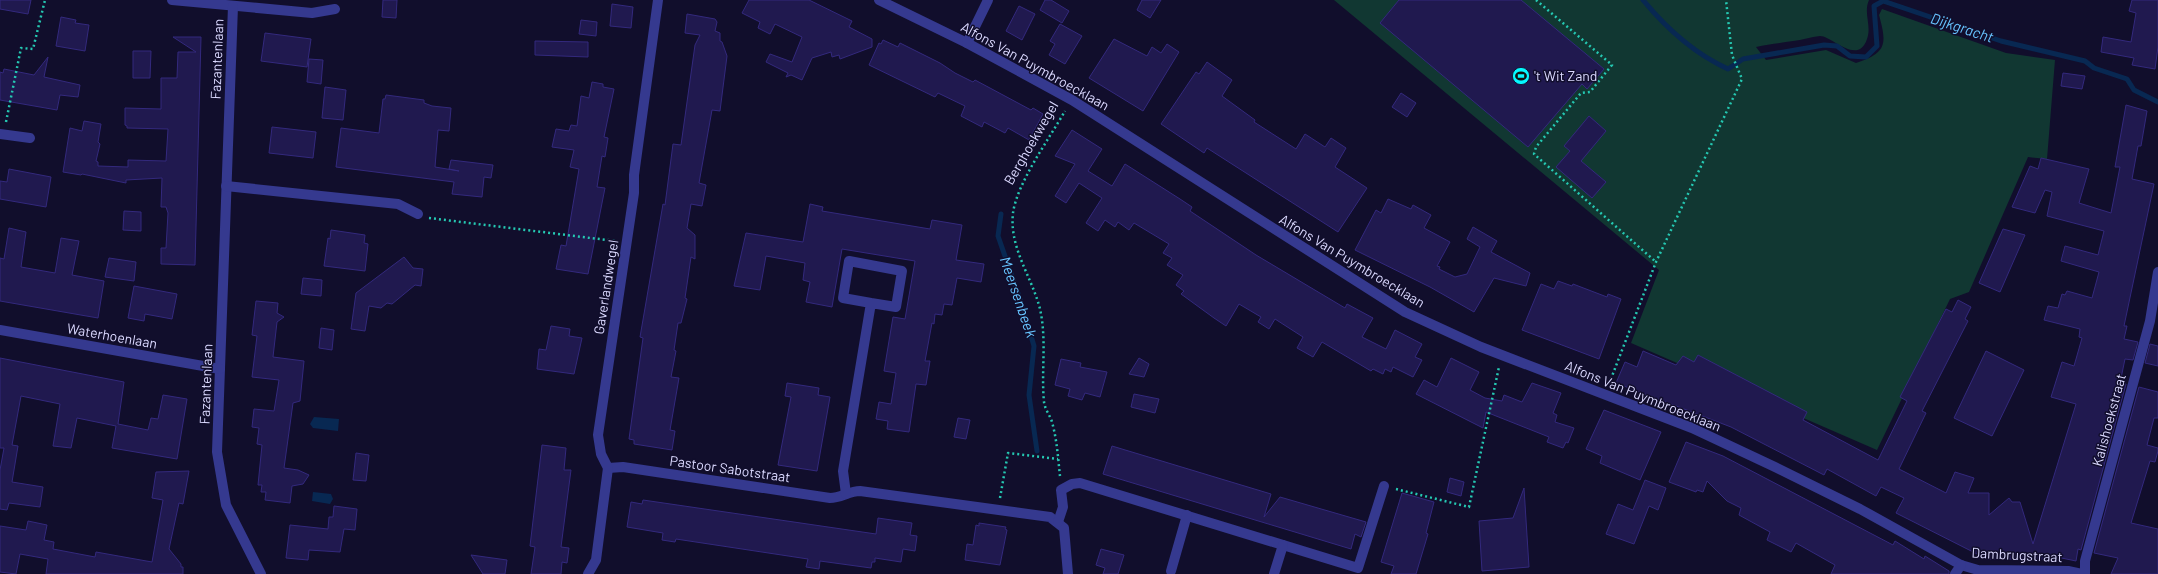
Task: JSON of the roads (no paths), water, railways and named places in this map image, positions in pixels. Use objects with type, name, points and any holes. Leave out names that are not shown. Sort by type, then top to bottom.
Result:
[{"type":"street","name":"Fazantenlaan","points":[[172,0],[312,13],[335,9]]},
{"type":"street","name":"Gaverlandwegel","points":[[608,468],[600,450],[598,435],[627,242],[658,0]]},
{"type":"street","name":"Alfons Van Puymbroecklaan","points":[[879,0],[967,44],[1072,100],[1405,312],[1502,355],[1605,396],[1692,428],[1775,466],[1860,509],[1961,565]]},
{"type":"street","points":[[967,44],[988,0]]},
{"type":"street","name":"Fazantenlaan","points":[[233,6],[217,452],[226,505],[261,574]]},
{"type":"street","points":[[2,134],[30,138]]},
{"type":"street","points":[[226,186],[398,204],[418,214]]},
{"type":"street","points":[[849,261],[902,270],[896,307],[871,303],[843,298],[849,261]]},
{"type":"street","name":"Kalishoekstraat","points":[[2083,574],[2085,561],[2150,321],[2158,272]]},
{"type":"street","points":[[846,494],[844,471],[871,303]]},
{"type":"street","name":"Waterhoenlaan","points":[[0,330],[220,369]]},
{"type":"street","name":"Pastoor Sabotstraat","points":[[608,468],[622,467],[830,498],[841,497],[852,491],[860,491],[1050,517],[1058,522]]},
{"type":"street","points":[[588,574],[596,560],[608,468]]},
{"type":"street","points":[[1068,574],[1066,536],[1064,528],[1058,522],[1063,507],[1061,490],[1072,484],[1080,483],[1358,568],[1384,486]]},
{"type":"street","points":[[1171,571],[1187,516]]},
{"type":"street","points":[[1274,574],[1283,545]]},
{"type":"street","name":"Dambrugstraat","points":[[1955,574],[1961,565],[1978,570],[2068,571],[2083,574]]},
{"type":"water","points":[[314,417],[339,419],[338,431],[313,428],[310,424]]},
{"type":"water","points":[[313,492],[331,494],[333,499],[330,504],[312,501]]},
{"type":"waterway","name":"Dijkgracht","points":[[1643,0],[1671,30],[1693,48],[1704,56],[1728,69],[1743,59],[1824,45],[1837,46],[1850,56],[1866,57],[1877,46],[1874,6],[1883,1],[2001,41],[2085,61],[2094,68],[2127,79],[2134,90],[2158,102]]},
{"type":"waterway","name":"Meersenbeek","points":[[1001,214],[998,236],[1021,302],[1034,346],[1029,395],[1037,451]]},
{"type":"place","name":"'t Wit Zand","points":[[1521,76]]}]
